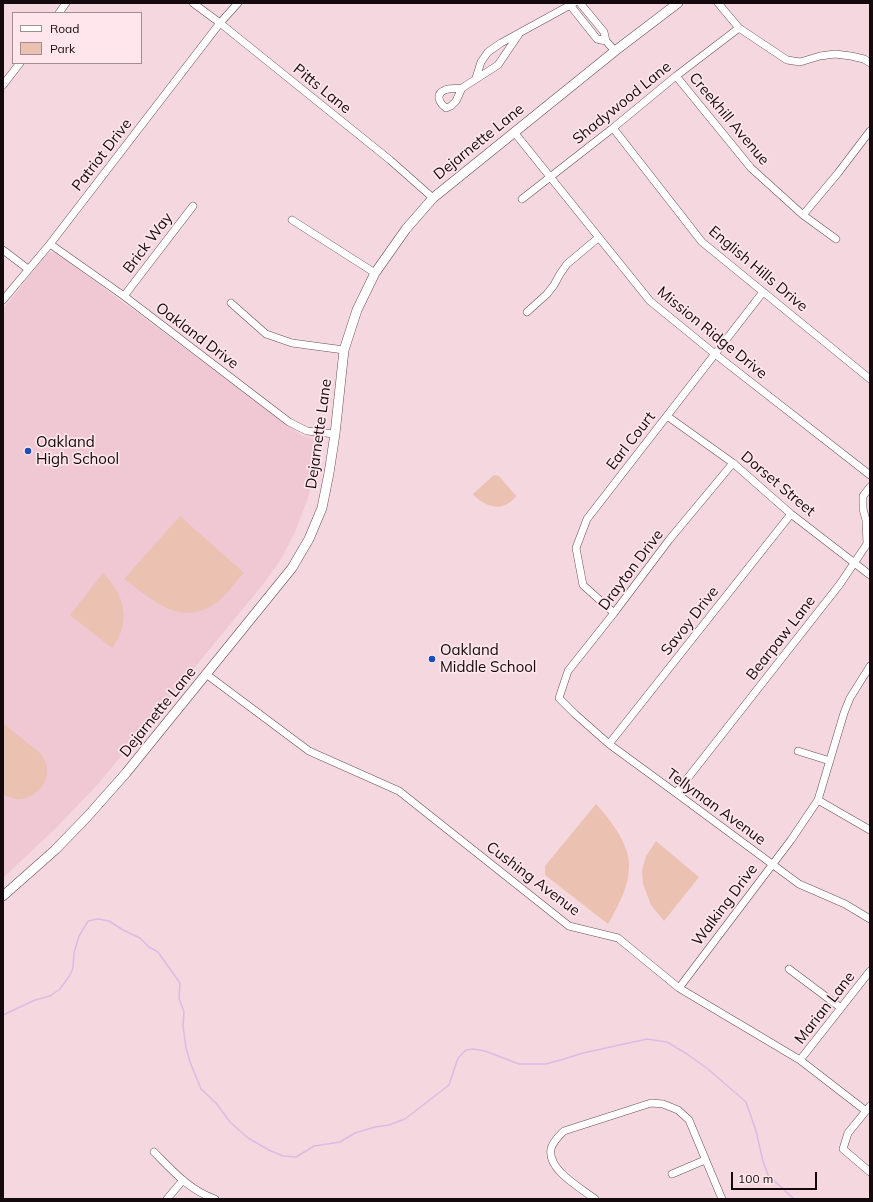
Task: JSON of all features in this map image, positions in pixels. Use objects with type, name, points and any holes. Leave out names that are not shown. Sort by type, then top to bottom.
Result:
[{"type":"main road","name":"Dejarnette Lane","points":[[3,896],[55,850],[88,817],[126,773],[292,568],[309,539],[322,508],[335,434],[344,350],[357,310],[375,273],[406,229],[433,198],[615,51],[678,3]]},
{"type":"street","points":[[60,12],[66,3]]},
{"type":"street","name":"Pitts Lane","points":[[193,3],[390,160],[433,198]]},
{"type":"street","name":"Patriot Drive","points":[[3,300],[50,244],[220,23],[238,3]]},
{"type":"street","points":[[580,3],[604,32],[606,41],[615,51]]},
{"type":"street","points":[[718,3],[739,28],[787,60],[800,62],[820,56],[834,54],[864,59],[870,63]]},
{"type":"street","points":[[476,78],[481,62],[488,52],[501,43],[572,4],[597,39],[606,41]]},
{"type":"street","name":"Shadywood Lane","points":[[522,199],[613,128],[676,76],[739,28]]},
{"type":"street","points":[[462,88],[498,65],[519,34]]},
{"type":"street","points":[[3,85],[19,64]]},
{"type":"street","name":"Creekhill Avenue","points":[[676,76],[751,168],[803,215],[836,239]]},
{"type":"street","name":"English Hills Drive","points":[[613,128],[702,242],[870,379]]},
{"type":"street","points":[[803,215],[870,131]]},
{"type":"street","name":"Mission Ridge Drive","points":[[514,132],[650,301],[715,354],[870,475]]},
{"type":"street","name":"Brick Way","points":[[124,296],[193,206]]},
{"type":"street","points":[[292,220],[375,273]]},
{"type":"street","points":[[527,312],[547,294],[568,264],[598,238]]},
{"type":"street","name":"Oakland Drive","points":[[50,244],[124,296],[289,422],[307,431],[335,434]]},
{"type":"street","points":[[3,250],[28,269]]},
{"type":"street","name":"Earl Court","points":[[614,613],[583,585],[576,548],[587,519],[763,292]]},
{"type":"street","points":[[231,303],[266,334],[292,343],[344,350]]},
{"type":"street","name":"Dorset Street","points":[[667,416],[733,463],[791,514],[870,575]]},
{"type":"street","name":"Drayton Drive","points":[[558,698],[568,671],[670,540],[733,463]]},
{"type":"street","name":"Bearpaw Lane","points":[[676,793],[840,584],[867,544],[863,496],[870,487]]},
{"type":"street","name":"Savoy Drive","points":[[609,744],[791,514]]},
{"type":"street","name":"Walking Drive","points":[[679,988],[791,840],[818,800],[850,698],[869,670]]},
{"type":"street","name":"Cushing Avenue","points":[[206,674],[309,751],[399,791],[569,926],[618,938],[679,988],[800,1060],[868,1109]]},
{"type":"street","name":"Tellyman Avenue","points":[[558,698],[609,744],[799,884],[845,904],[870,919]]},
{"type":"street","points":[[798,751],[830,761]]},
{"type":"street","points":[[818,800],[870,830]]},
{"type":"street","points":[[789,969],[841,1008]]},
{"type":"street","name":"Marian Lane","points":[[800,1060],[870,971]]},
{"type":"street","points":[[596,1199],[560,1173],[551,1158],[551,1149],[554,1142],[564,1131],[652,1103],[663,1104],[678,1110],[689,1120],[722,1199]]},
{"type":"street","points":[[868,1109],[848,1133],[843,1149],[870,1172]]},
{"type":"street","points":[[154,1152],[183,1180],[208,1197],[215,1199]]},
{"type":"street","points":[[672,1174],[706,1160]]},
{"type":"street","points":[[167,1199],[183,1180]]},
{"type":"shaded area","points":[[51,252],[57,253],[301,435],[320,441],[308,498],[295,532],[280,561],[261,587],[99,783],[55,829],[3,878],[3,309],[46,255]]},
{"type":"green space","points":[[494,475],[499,476],[516,496],[503,506],[498,507],[488,505],[473,494]]},
{"type":"green space","points":[[180,516],[244,573],[219,601],[206,609],[193,612],[181,612],[169,609],[146,596],[124,579]]},
{"type":"green space","points":[[103,573],[111,581],[116,590],[121,600],[123,609],[124,619],[122,628],[112,648],[70,615]]},
{"type":"green space","points":[[3,723],[41,754],[45,761],[47,775],[45,782],[36,793],[29,797],[16,799],[3,794]]},
{"type":"green space","points":[[596,804],[607,817],[623,841],[629,866],[629,874],[625,889],[608,924],[545,875],[545,866]]},
{"type":"green space","points":[[656,841],[699,877],[664,921],[651,905],[643,884],[642,871],[646,856]]},
{"type":"waterway","points":[[3,1015],[35,1000],[50,996],[60,989],[73,968],[74,953],[79,936],[88,921],[98,919],[109,921],[140,938],[149,947],[158,952],[180,983],[179,998],[184,1012],[183,1026],[186,1048],[201,1089],[216,1103],[230,1122],[248,1138],[283,1156],[296,1157],[314,1146],[340,1142],[355,1133],[375,1127],[389,1125],[405,1119],[449,1085],[458,1058],[466,1050],[473,1049],[485,1051],[519,1064],[546,1064],[583,1053],[647,1039],[667,1042],[708,1069],[746,1102],[756,1131],[768,1175],[794,1199]]},
{"type":"place","name":"Oakland High School","points":[[28,451]]},
{"type":"place","name":"Oakland Middle School","points":[[432,659]]}]
